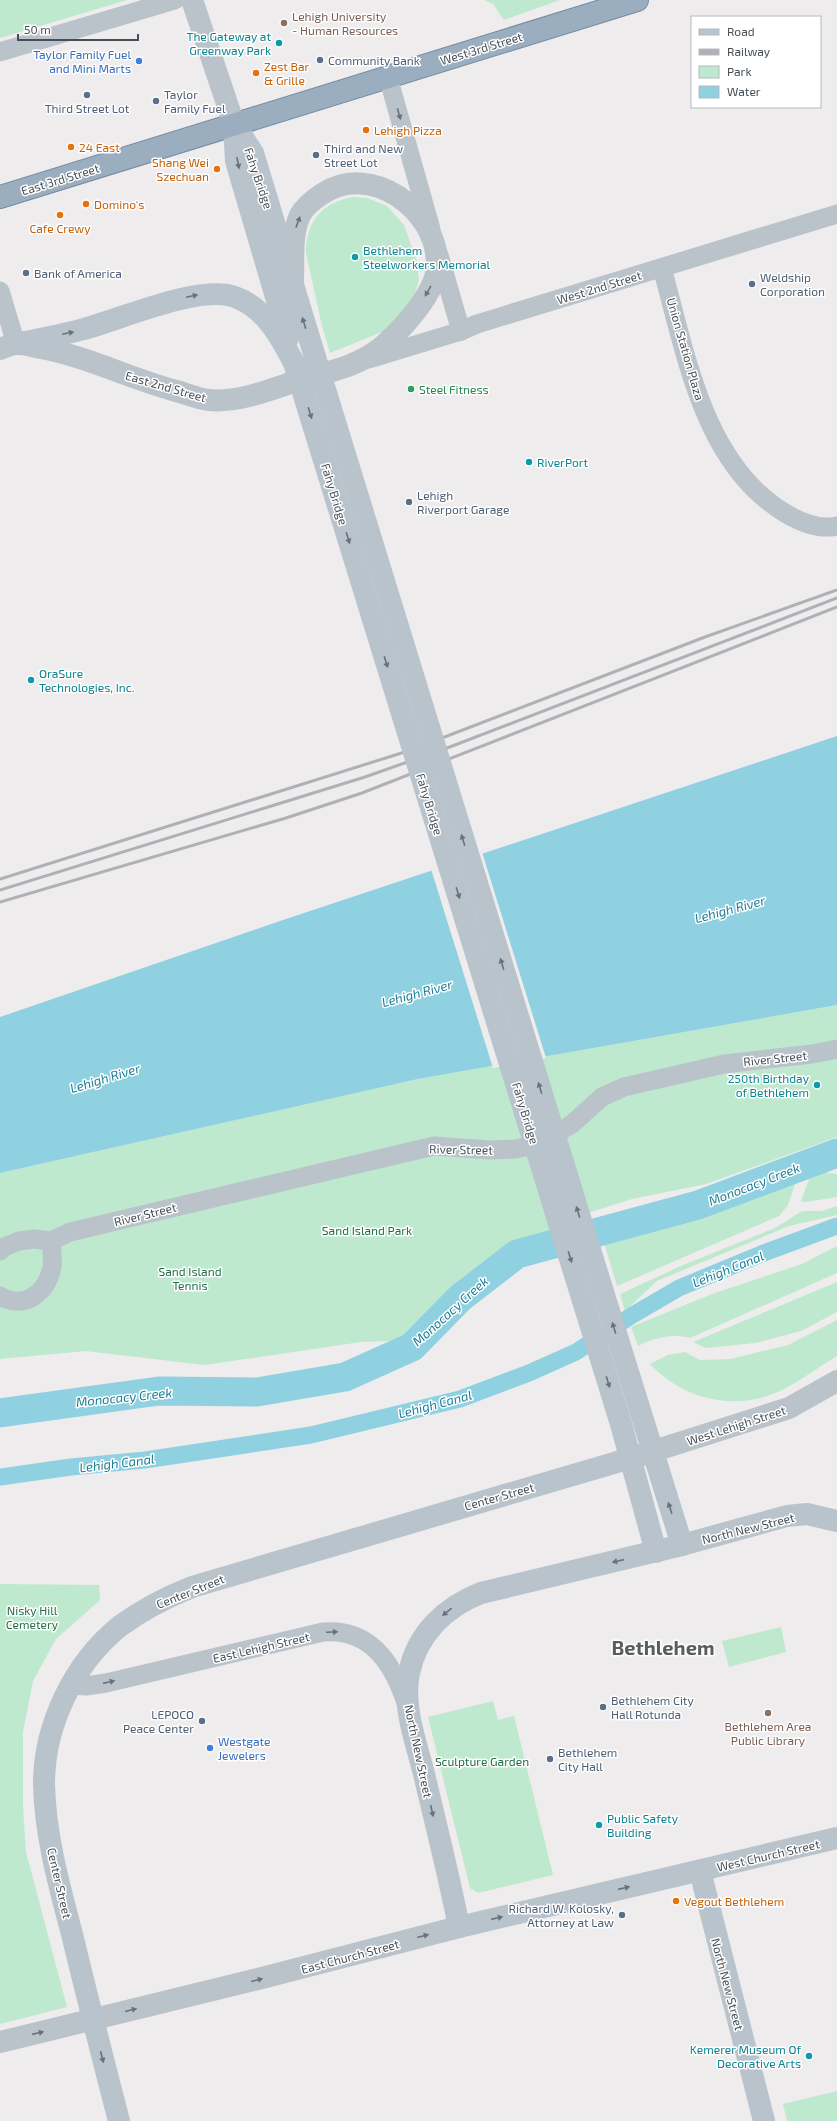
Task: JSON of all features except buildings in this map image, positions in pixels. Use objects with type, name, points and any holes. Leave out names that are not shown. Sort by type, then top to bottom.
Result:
[{"type":"highway","name":"West 3rd Street","points":[[234,124],[637,0]]},
{"type":"highway","name":"East 3rd Street","points":[[0,197],[234,124]]},
{"type":"main road","name":"Fahy Bridge","points":[[234,124],[253,153],[293,288],[304,360]]},
{"type":"main road","name":"Fahy Bridge","points":[[234,124],[236,161],[304,360],[639,1445]]},
{"type":"main road","points":[[8,346],[84,329],[186,298],[208,293],[222,294],[241,299],[267,318],[304,360]]},
{"type":"main road","points":[[639,1445],[682,1545]]},
{"type":"main road","points":[[639,1445],[656,1552]]},
{"type":"main road","name":"Center Street","points":[[119,2121],[56,1873],[45,1806],[46,1768],[52,1729],[71,1685],[90,1657],[120,1627],[158,1602],[192,1587],[639,1445]]},
{"type":"main road","name":"North New Street","points":[[459,1927],[410,1713],[409,1673],[421,1641],[432,1626],[464,1600],[481,1593],[656,1552],[787,1516],[807,1514],[837,1521]]},
{"type":"main road","name":"West Church Street","points":[[700,1871],[837,1838]]},
{"type":"main road","name":"North New Street","points":[[700,1871],[764,2121]]},
{"type":"main road","name":"East Church Street","points":[[459,1927],[700,1871]]},
{"type":"street","points":[[0,52],[175,0]]},
{"type":"street","points":[[192,0],[234,124]]},
{"type":"street","points":[[388,77],[461,331]]},
{"type":"street","points":[[293,288],[294,231],[301,214],[307,204],[336,186],[359,182],[386,188],[416,213],[434,240],[438,266],[432,284],[421,303],[389,340],[363,361]]},
{"type":"street","name":"West 2nd Street","points":[[363,361],[461,331],[477,324],[837,214]]},
{"type":"street","name":"Union Station Plaza","points":[[662,268],[699,399],[726,453],[748,484],[777,508],[810,525],[837,526]]},
{"type":"street","points":[[0,292],[8,346]]},
{"type":"street","name":"East 2nd Street","points":[[8,346],[62,352],[166,389],[210,400],[252,395],[363,361]]},
{"type":"street","name":"River Street","points":[[51,1241],[70,1232],[434,1146],[489,1150],[516,1149],[541,1144],[572,1124],[602,1097],[624,1087],[724,1064],[812,1054],[837,1049]]},
{"type":"street","points":[[0,1251],[4,1247],[19,1241],[34,1239],[51,1241],[52,1265],[48,1282],[43,1289],[28,1300],[18,1302],[7,1300],[0,1296]]},
{"type":"street","name":"West Lehigh Street","points":[[639,1445],[788,1408],[837,1381]]},
{"type":"street","name":"East Lehigh Street","points":[[71,1685],[106,1683],[324,1632],[344,1632],[361,1638],[378,1652],[397,1681],[410,1713]]},
{"type":"street","name":"East Church Street","points":[[0,2042],[93,2020],[459,1927]]},
{"type":"green space","points":[[0,0],[127,0],[0,38]]},
{"type":"green space","points":[[484,0],[560,0],[504,20],[493,4]]},
{"type":"green space","points":[[353,197],[367,198],[387,206],[404,225],[417,261],[419,280],[412,303],[389,329],[330,353],[322,326],[306,253],[307,242],[309,232],[318,215],[333,204]]},
{"type":"green space","name":"Sand Island Park","points":[[837,1005],[837,1137],[706,1184],[632,1199],[569,1219],[508,1256],[411,1340],[361,1342],[204,1365],[86,1351],[0,1359],[0,1173],[418,1079]]},
{"type":"green space","points":[[812,1171],[837,1174],[837,1197],[806,1202],[801,1201]]},
{"type":"green space","points":[[797,1178],[788,1205],[779,1216],[617,1286],[603,1239],[665,1219],[708,1213],[750,1192]]},
{"type":"green space","points":[[837,1206],[837,1215],[789,1226],[657,1281],[625,1311],[620,1294],[683,1265],[775,1228],[802,1211],[822,1211]]},
{"type":"green space","points":[[837,1246],[837,1273],[690,1338],[677,1336],[663,1337],[638,1346],[631,1327],[712,1294],[802,1264]]},
{"type":"green space","points":[[837,1282],[837,1312],[801,1331],[755,1343],[706,1348],[693,1342]]},
{"type":"green space","points":[[837,1320],[837,1356],[799,1381],[768,1396],[750,1400],[732,1401],[714,1399],[679,1387],[664,1377],[650,1364],[668,1355],[685,1352],[700,1360],[730,1359],[788,1345]]},
{"type":"green space","name":"Nisky Hill Cemetery","points":[[0,1584],[99,1585],[100,1600],[56,1639],[33,1681],[23,1732],[23,1807],[26,1852],[67,2007],[0,2024]]},
{"type":"green space","points":[[781,1627],[786,1652],[729,1667],[722,1641]]},
{"type":"green space","name":"Sculpture Garden","points":[[493,1701],[498,1720],[514,1716],[553,1875],[478,1893],[470,1888],[428,1717]]},
{"type":"green space","points":[[837,2091],[837,2121],[787,2121],[783,2104]]},
{"type":"water","name":"Lehigh River","points":[[837,736],[837,1005],[418,1079],[0,1173],[0,1017],[283,920]]},
{"type":"pier","points":[[482,852],[546,1058],[493,1068],[431,869]]},
{"type":"waterway","name":"Monocacy Creek","points":[[0,1413],[159,1391],[257,1392],[345,1377],[412,1347],[460,1298],[517,1254],[698,1205],[837,1153]]},
{"type":"waterway","name":"Lehigh Canal","points":[[0,1477],[71,1467],[145,1460],[311,1435],[460,1399],[529,1373],[576,1352],[631,1316],[679,1288],[761,1254],[837,1226]]},
{"type":"railway","points":[[0,879],[408,751],[705,637],[837,590]]},
{"type":"railway","points":[[0,890],[365,777],[447,748],[837,598]]},
{"type":"railway","points":[[0,902],[286,818],[362,793],[837,607]]},
{"type":"place","name":"Lehigh University - Human Resources","points":[[284,23]]},
{"type":"place","name":"The Gateway at Greenway Park","points":[[279,43]]},
{"type":"place","name":"Community Bank","points":[[320,60]]},
{"type":"place","name":"Taylor Family Fuel and Mini Marts","points":[[139,61]]},
{"type":"place","name":"Zest Bar & Grille","points":[[256,73]]},
{"type":"place","name":"Third Street Lot","points":[[87,95]]},
{"type":"place","name":"Taylor Family Fuel","points":[[156,101]]},
{"type":"place","name":"Lehigh Pizza","points":[[366,130]]},
{"type":"place","name":"24 East","points":[[71,147]]},
{"type":"place","name":"Third and New Street Lot","points":[[316,155]]},
{"type":"place","name":"Shang Wei Szechuan","points":[[217,169]]},
{"type":"place","name":"Domino's","points":[[86,204]]},
{"type":"place","name":"Cafe Crewy","points":[[60,215]]},
{"type":"place","name":"Bethlehem Steelworkers Memorial","points":[[355,257]]},
{"type":"place","name":"Bank of America","points":[[26,273]]},
{"type":"place","name":"Weldship Corporation","points":[[752,284]]},
{"type":"place","name":"Steel Fitness","points":[[411,389]]},
{"type":"place","name":"RiverPort","points":[[529,462]]},
{"type":"place","name":"Lehigh Riverport Garage","points":[[409,502]]},
{"type":"place","name":"OraSure Technologies, Inc.","points":[[31,680]]},
{"type":"place","name":"250th Birthday of Bethlehem","points":[[817,1085]]},
{"type":"place","name":"Bethlehem City Hall Rotunda","points":[[603,1707]]},
{"type":"place","name":"Bethlehem Area Public Library","points":[[768,1713]]},
{"type":"place","name":"LEPOCO Peace Center","points":[[202,1721]]},
{"type":"place","name":"Westgate Jewelers","points":[[210,1748]]},
{"type":"place","name":"Bethlehem City Hall","points":[[550,1759]]},
{"type":"place","name":"Public Safety Building","points":[[599,1825]]},
{"type":"place","name":"Vegout Bethlehem","points":[[676,1901]]},
{"type":"place","name":"Richard W. Kolosky, Attorney at Law","points":[[622,1915]]},
{"type":"place","name":"Kemerer Museum Of Decorative Arts","points":[[809,2056]]},
{"type":"district","name":"Bethlehem","points":[[663,1647]]},
{"type":"park label","name":"Sand Island Tennis","points":[[190,1278]]}]
